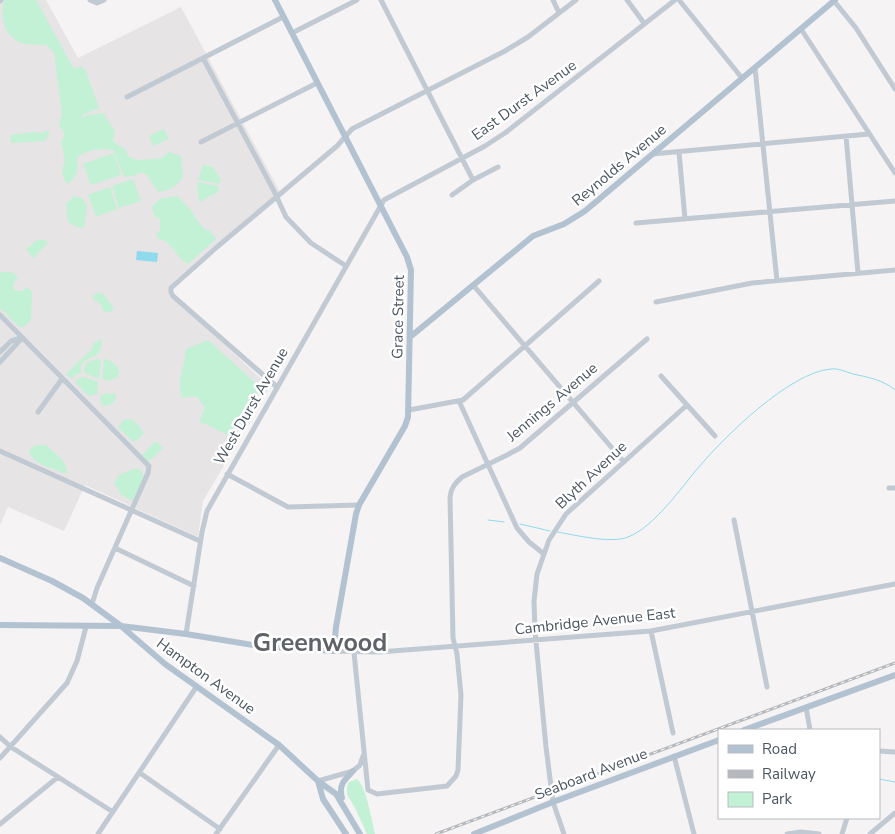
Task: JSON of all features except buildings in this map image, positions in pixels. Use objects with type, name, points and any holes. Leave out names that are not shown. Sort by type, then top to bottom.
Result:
[{"type":"main road","name":"Grace Street","points":[[275,0],[410,266],[409,410],[405,426],[359,505],[356,514],[336,627],[334,652]]},
{"type":"main road","name":"Reynolds Avenue","points":[[410,337],[533,236],[564,224],[580,215],[835,0]]},
{"type":"main road","name":"Hampton Avenue","points":[[0,558],[52,581],[92,604],[121,626],[146,650],[279,745],[336,794],[360,834]]},
{"type":"main road","points":[[0,625],[121,626],[268,647],[334,652]]},
{"type":"main road","points":[[747,729],[895,675]]},
{"type":"main road","name":"Seaboard Avenue","points":[[474,834],[552,802],[718,740]]},
{"type":"main road","points":[[345,809],[340,791],[343,782],[353,771]]},
{"type":"main road","points":[[318,780],[323,799],[346,834]]},
{"type":"street","points":[[90,0],[97,3],[104,0]]},
{"type":"street","points":[[292,33],[356,0]]},
{"type":"street","points":[[381,0],[473,180]]},
{"type":"street","points":[[552,0],[559,13]]},
{"type":"street","points":[[277,387],[173,296],[171,290],[173,286],[216,247],[345,138],[352,129],[505,51],[528,37],[576,0]]},
{"type":"street","points":[[627,0],[644,23]]},
{"type":"street","name":"East Durst Avenue","points":[[380,205],[388,196],[462,159],[512,128],[674,0]]},
{"type":"street","points":[[680,0],[742,78]]},
{"type":"street","points":[[835,0],[856,28],[895,89]]},
{"type":"street","points":[[127,97],[284,17]]},
{"type":"street","points":[[801,29],[895,174]]},
{"type":"street","points":[[203,58],[286,217],[304,237],[346,266]]},
{"type":"street","points":[[755,68],[776,281]]},
{"type":"street","points":[[201,142],[317,83]]},
{"type":"street","points":[[652,154],[869,134]]},
{"type":"street","points":[[846,136],[858,274]]},
{"type":"street","points":[[679,152],[685,219]]},
{"type":"street","points":[[452,195],[473,180],[498,167]]},
{"type":"street","points":[[636,223],[895,201]]},
{"type":"street","name":"West Durst Avenue","points":[[186,634],[206,511],[380,205]]},
{"type":"street","points":[[656,302],[742,284],[895,270]]},
{"type":"street","points":[[409,410],[463,400],[599,281]]},
{"type":"street","points":[[473,285],[624,462]]},
{"type":"street","points":[[0,315],[149,466],[148,473],[97,588],[92,604]]},
{"type":"street","points":[[0,352],[11,341],[22,338]]},
{"type":"street","points":[[0,362],[22,338]]},
{"type":"street","name":"Jennings Avenue","points":[[364,754],[368,790],[377,794],[444,787],[456,776],[459,764],[461,695],[457,654],[453,638],[450,494],[453,486],[460,479],[520,448],[646,339]]},
{"type":"street","points":[[661,376],[715,436]]},
{"type":"street","points":[[38,412],[62,379]]},
{"type":"street","points":[[459,401],[517,528],[529,542],[544,554]]},
{"type":"street","name":"Blyth Avenue","points":[[564,834],[552,802],[536,640],[534,590],[537,574],[553,533],[566,514],[688,405]]},
{"type":"street","points":[[0,451],[200,541]]},
{"type":"street","points":[[227,474],[288,508],[359,505]]},
{"type":"street","points":[[734,520],[767,687]]},
{"type":"street","points":[[115,548],[194,586]]},
{"type":"street","name":"Cambridge Avenue East","points":[[334,652],[354,653],[651,631],[895,584]]},
{"type":"street","points":[[0,758],[68,683],[77,661],[86,627]]},
{"type":"street","points":[[651,631],[673,733]]},
{"type":"street","points":[[318,780],[353,771],[360,764],[364,754],[354,653]]},
{"type":"street","points":[[98,834],[197,686]]},
{"type":"street","points":[[806,707],[810,729]]},
{"type":"street","points":[[0,737],[10,748],[114,812]]},
{"type":"street","points":[[216,834],[279,745]]},
{"type":"street","points":[[880,751],[895,752]]},
{"type":"street","points":[[674,756],[694,834]]},
{"type":"street","points":[[140,772],[220,829]]},
{"type":"street","points":[[0,824],[58,777]]},
{"type":"street","points":[[870,834],[895,813]]},
{"type":"street","points":[[842,834],[847,819]]},
{"type":"street","points":[[787,834],[801,832],[819,834]]},
{"type":"shaded area","points":[[0,0],[46,0],[78,58],[181,7],[280,192],[171,286],[171,295],[270,387],[203,501],[198,537],[85,485],[64,531],[8,507],[0,525]]},
{"type":"green space","points":[[4,0],[36,0],[74,69],[81,66],[86,71],[99,108],[82,115],[82,118],[103,113],[115,131],[113,141],[126,150],[128,156],[136,160],[162,158],[169,152],[181,156],[183,178],[175,186],[158,192],[147,175],[142,172],[124,177],[114,151],[100,149],[77,157],[76,176],[67,184],[63,173],[65,162],[61,141],[65,135],[59,125],[62,113],[54,53],[46,45],[22,43],[9,34],[4,24],[2,12]]},
{"type":"green space","points":[[164,129],[169,139],[153,146],[149,136]]},
{"type":"green space","points":[[48,130],[49,134],[45,141],[11,143],[10,135],[41,133]]},
{"type":"green space","points":[[114,153],[121,175],[91,185],[83,164]]},
{"type":"green space","points":[[205,165],[213,167],[221,179],[219,184],[198,180]]},
{"type":"green space","points":[[133,179],[141,201],[119,208],[112,186]]},
{"type":"green space","points":[[197,182],[218,186],[219,191],[200,202]]},
{"type":"green space","points":[[110,187],[117,209],[96,217],[88,195]]},
{"type":"green space","points":[[74,196],[82,198],[87,205],[84,227],[79,228],[68,222],[66,204]]},
{"type":"green space","points":[[177,196],[189,208],[203,228],[210,231],[216,239],[188,264],[180,258],[168,243],[159,239],[156,234],[160,230],[160,220],[154,215],[152,207],[159,199]]},
{"type":"green space","points":[[37,240],[45,240],[48,243],[33,258],[26,249]]},
{"type":"green space","points":[[0,272],[12,272],[18,278],[14,282],[13,288],[16,291],[22,291],[27,287],[32,292],[31,320],[23,327],[19,327],[0,308]]},
{"type":"green space","points":[[97,293],[102,293],[114,307],[110,313],[103,311],[101,305],[92,297]]},
{"type":"green space","points":[[102,339],[100,350],[82,364],[81,373],[75,375],[72,379],[66,374],[91,350],[94,343]]},
{"type":"green space","points":[[208,340],[261,388],[233,438],[199,422],[205,407],[196,396],[182,398],[180,392],[180,380],[186,349]]},
{"type":"green space","points":[[97,359],[101,360],[99,379],[85,373],[84,370],[87,363]]},
{"type":"green space","points":[[104,359],[110,360],[116,365],[119,373],[116,378],[108,381],[102,379]]},
{"type":"green space","points":[[84,377],[98,382],[97,394],[89,396],[75,382]]},
{"type":"green space","points":[[106,393],[115,393],[116,399],[112,404],[104,406],[101,403],[100,396]]},
{"type":"green space","points":[[132,419],[144,433],[133,442],[118,427],[124,420]]},
{"type":"green space","points":[[156,441],[163,448],[148,462],[142,455]]},
{"type":"green space","points":[[36,445],[46,445],[62,460],[67,472],[63,473],[34,459],[29,450]]},
{"type":"green space","points":[[136,468],[141,471],[144,477],[133,501],[121,495],[114,483],[119,475]]},
{"type":"green space","points":[[357,779],[366,796],[375,834],[367,834],[347,794],[349,782]]},
{"type":"water","points":[[137,251],[158,253],[157,262],[136,260]]},
{"type":"waterway","points":[[557,532],[612,540],[628,537],[638,532],[657,516],[709,455],[741,424],[778,393],[797,381],[815,373],[831,369],[839,370],[881,381],[895,390]]},
{"type":"waterway","points":[[488,520],[504,522]]},
{"type":"waterway","points":[[520,524],[550,531]]},
{"type":"waterway","points":[[880,779],[895,782]]},
{"type":"railway","points":[[436,834],[895,663]]},
{"type":"district","name":"Greenwood","points":[[320,643]]}]
